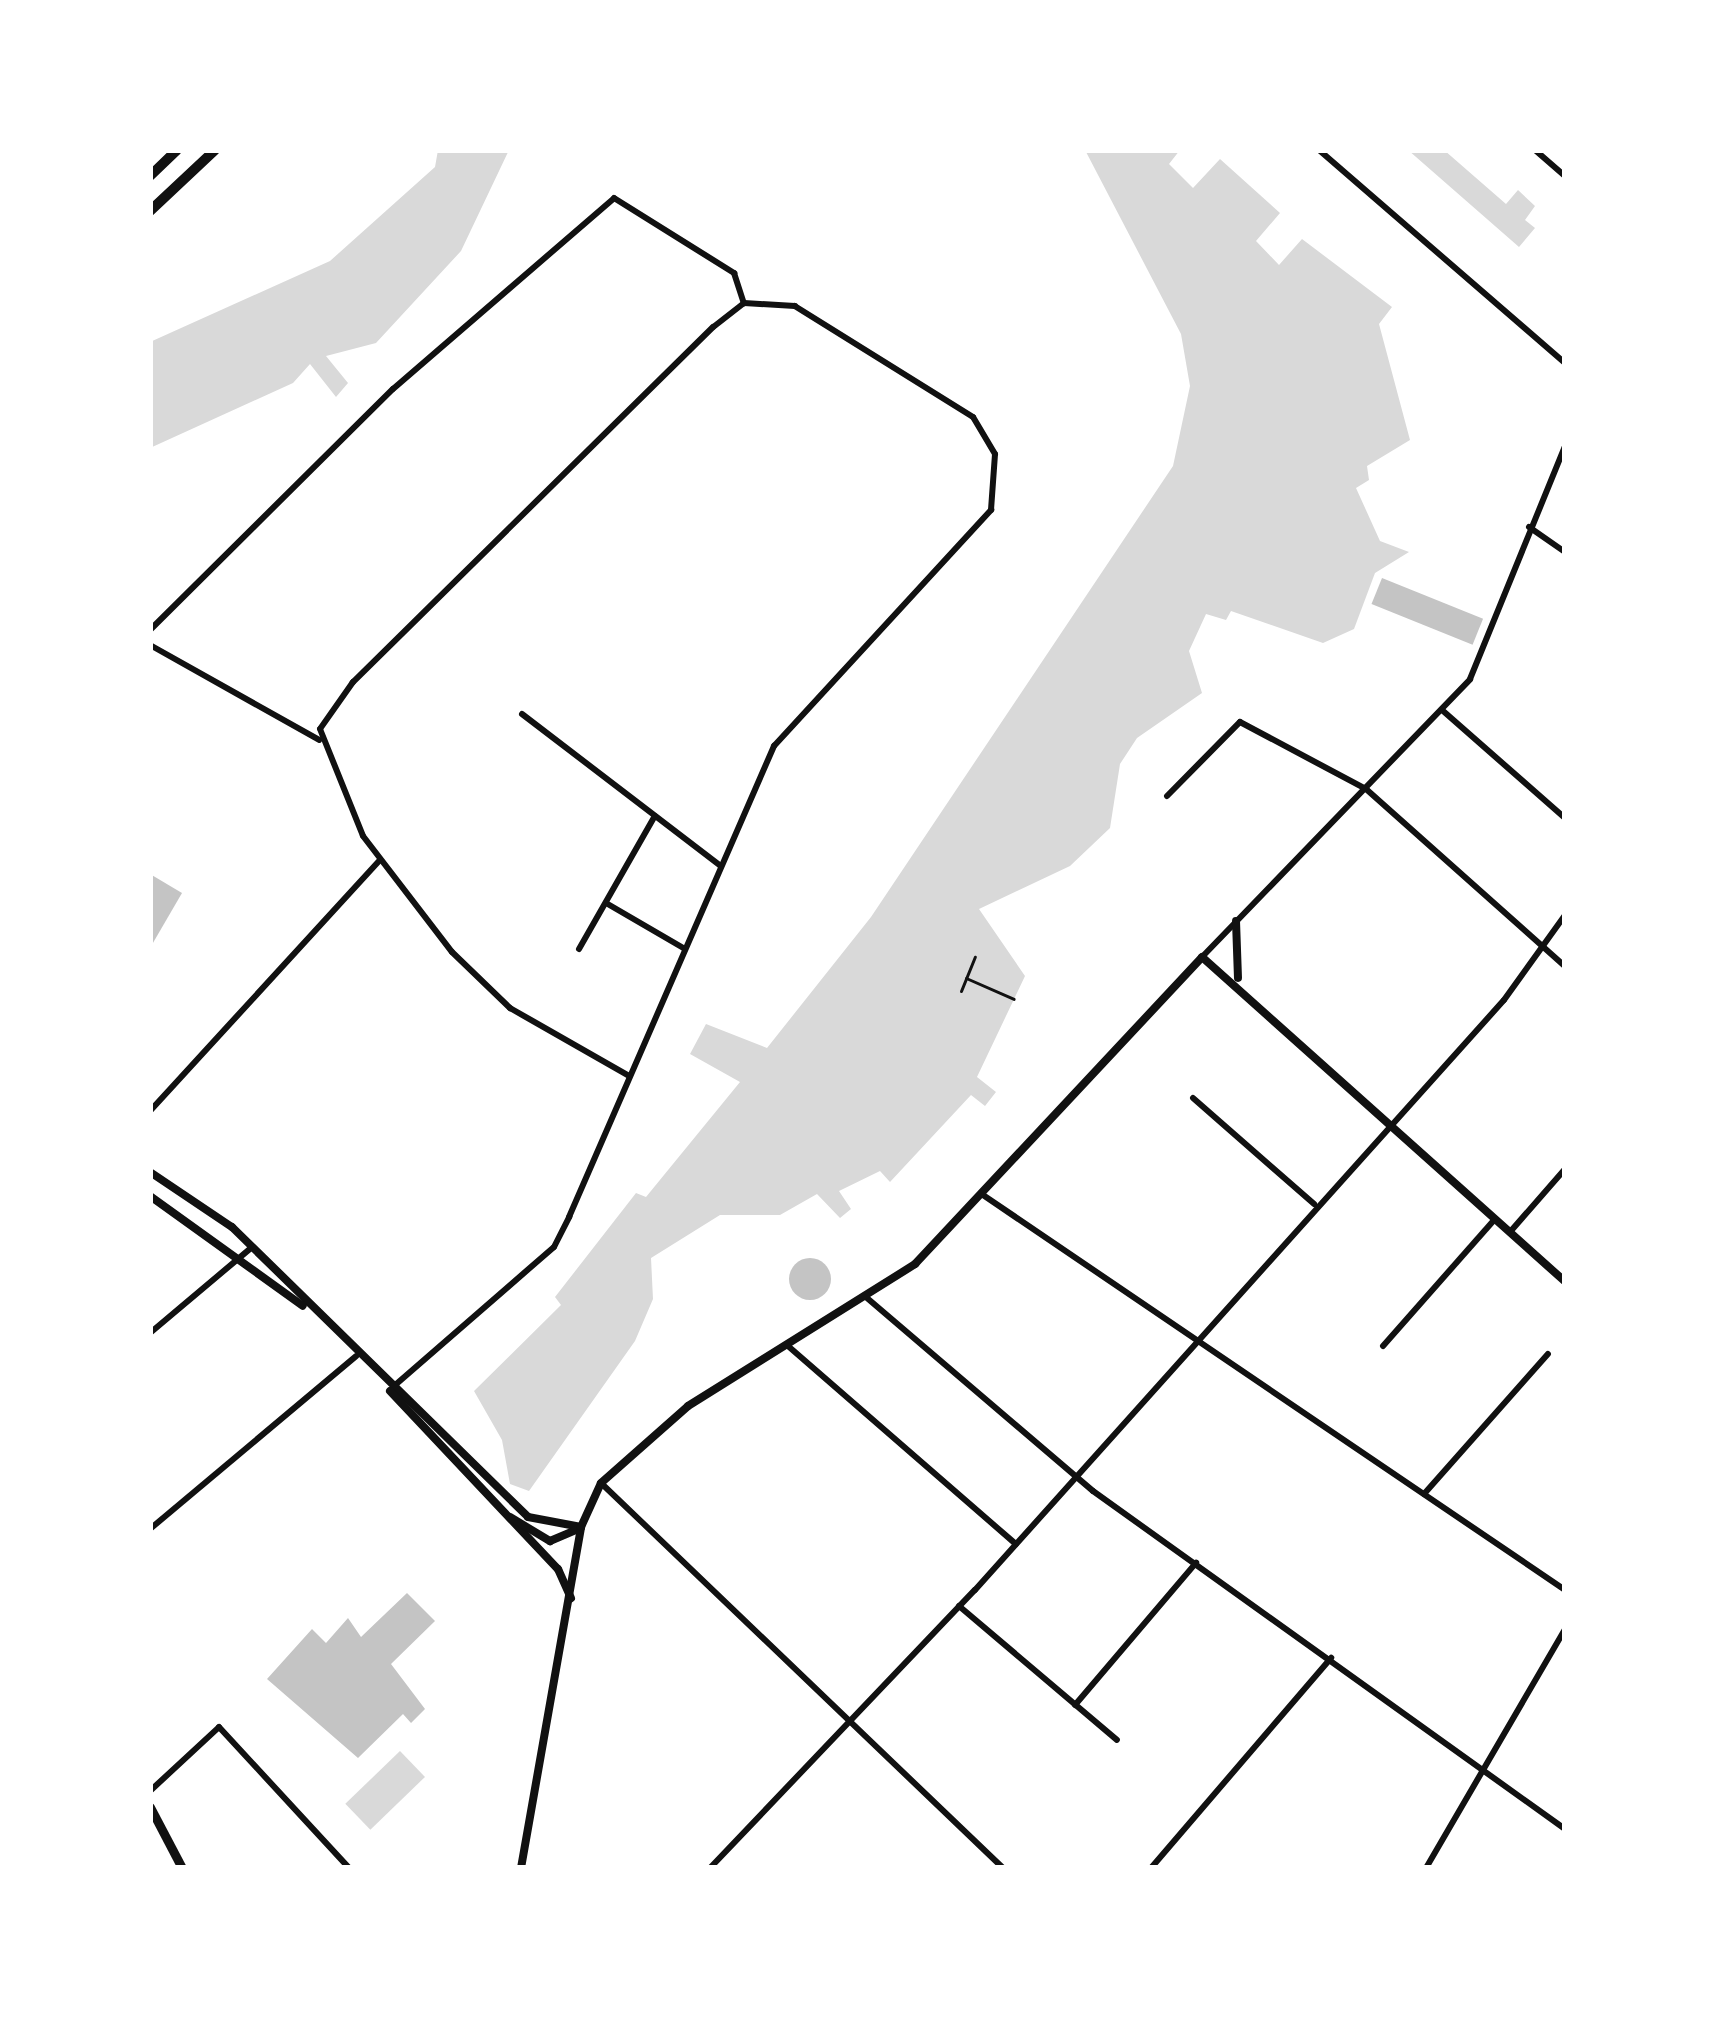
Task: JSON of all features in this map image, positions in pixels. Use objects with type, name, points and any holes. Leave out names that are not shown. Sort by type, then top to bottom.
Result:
[{"type":"highway","points":[[150,176],[177,150]]},
{"type":"highway","points":[[150,211],[215,150]]},
{"type":"main road","points":[[1236,922],[1239,979]]},
{"type":"main road","points":[[521,1868],[573,1605],[581,1527],[601,1484],[688,1406],[867,1298],[983,1195],[1202,957],[1239,979],[1565,1281]]},
{"type":"main road","points":[[150,1172],[252,1247],[558,1570],[573,1605]]},
{"type":"main road","points":[[150,1196],[242,1257],[306,1307]]},
{"type":"main road","points":[[390,1390],[529,1517],[581,1527]]},
{"type":"main road","points":[[501,1511],[550,1541],[581,1527]]},
{"type":"main road","points":[[150,1807],[182,1868]]},
{"type":"street","points":[[1319,150],[1565,363]]},
{"type":"street","points":[[1534,150],[1565,176]]},
{"type":"street","points":[[150,630],[393,389],[614,198],[734,273],[745,303]]},
{"type":"street","points":[[390,1390],[554,1246],[785,729],[991,510],[995,454],[980,424],[809,311],[745,303]]},
{"type":"street","points":[[319,740],[353,682],[745,303]]},
{"type":"street","points":[[1202,957],[1442,710],[1495,634],[1529,527],[1565,446]]},
{"type":"street","points":[[1529,527],[1565,552]]},
{"type":"street","points":[[150,645],[319,740],[380,860],[487,991],[629,1076]]},
{"type":"street","points":[[1442,710],[1565,818]]},
{"type":"street","points":[[522,714],[721,866]]},
{"type":"street","points":[[1167,796],[1240,722],[1366,789],[1565,966]]},
{"type":"street","points":[[579,949],[656,816]]},
{"type":"street","points":[[150,1111],[380,860]]},
{"type":"street","points":[[606,903],[685,949]]},
{"type":"street","points":[[710,1868],[1016,1544],[1565,915]]},
{"type":"street","points":[[1193,1098],[1314,1204]]},
{"type":"street","points":[[1510,1232],[1565,1168]]},
{"type":"street","points":[[983,1195],[1565,1590]]},
{"type":"street","points":[[1383,1346],[1496,1219]]},
{"type":"street","points":[[150,1333],[252,1247]]},
{"type":"street","points":[[867,1298],[1075,1475],[1565,1829]]},
{"type":"street","points":[[788,1346],[1016,1544]]},
{"type":"street","points":[[1424,1494],[1548,1354]]},
{"type":"street","points":[[150,1529],[356,1356]]},
{"type":"street","points":[[601,1484],[1003,1868]]},
{"type":"street","points":[[1076,1705],[1196,1563]]},
{"type":"street","points":[[959,1606],[1117,1740]]},
{"type":"street","points":[[1426,1868],[1565,1629]]},
{"type":"street","points":[[1151,1868],[1331,1658]]},
{"type":"street","points":[[150,1791],[219,1727],[349,1868]]},
{"type":"path","points":[[961,991],[975,957]]},
{"type":"path","points":[[966,978],[1014,999]]},
{"type":"shaded area","points":[[438,150],[509,150],[461,251],[376,343],[326,356],[348,383],[336,397],[310,364],[293,383],[150,448],[150,342],[330,261],[435,167]]},
{"type":"shaded area","points":[[1085,150],[1180,150],[1169,164],[1193,188],[1220,159],[1280,213],[1256,241],[1279,265],[1302,239],[1392,307],[1379,324],[1410,440],[1367,466],[1369,480],[1356,488],[1380,541],[1409,552],[1375,573],[1354,629],[1323,643],[1231,611],[1226,620],[1206,614],[1189,651],[1202,693],[1137,738],[1120,764],[1110,828],[1070,866],[979,909],[1025,976],[977,1077],[996,1092],[985,1106],[971,1095],[890,1182],[880,1171],[839,1191],[851,1209],[840,1218],[817,1194],[780,1215],[720,1215],[651,1258],[653,1299],[635,1341],[529,1491],[510,1484],[502,1440],[474,1391],[561,1305],[555,1297],[636,1193],[646,1197],[740,1082],[690,1054],[706,1024],[767,1048],[871,917],[1173,466],[1190,386],[1181,334]]},
{"type":"shaded area","points":[[1408,150],[1444,150],[1506,204],[1518,190],[1535,206],[1525,220],[1535,228],[1519,247]]},
{"type":"shaded area","points":[[400,1751],[425,1777],[370,1830],[345,1804]]},
{"type":"building","points":[[1382,578],[1483,619],[1473,645],[1372,604]]},
{"type":"building","points":[[150,874],[182,893],[150,948]]},
{"type":"building","points":[[810,1258],[825,1264],[831,1279],[825,1294],[810,1300],[795,1294],[789,1279],[795,1264]]},
{"type":"building","points":[[407,1593],[435,1621],[391,1664],[425,1709],[411,1723],[403,1714],[358,1758],[267,1679],[312,1629],[326,1643],[348,1618],[361,1637]]}]
